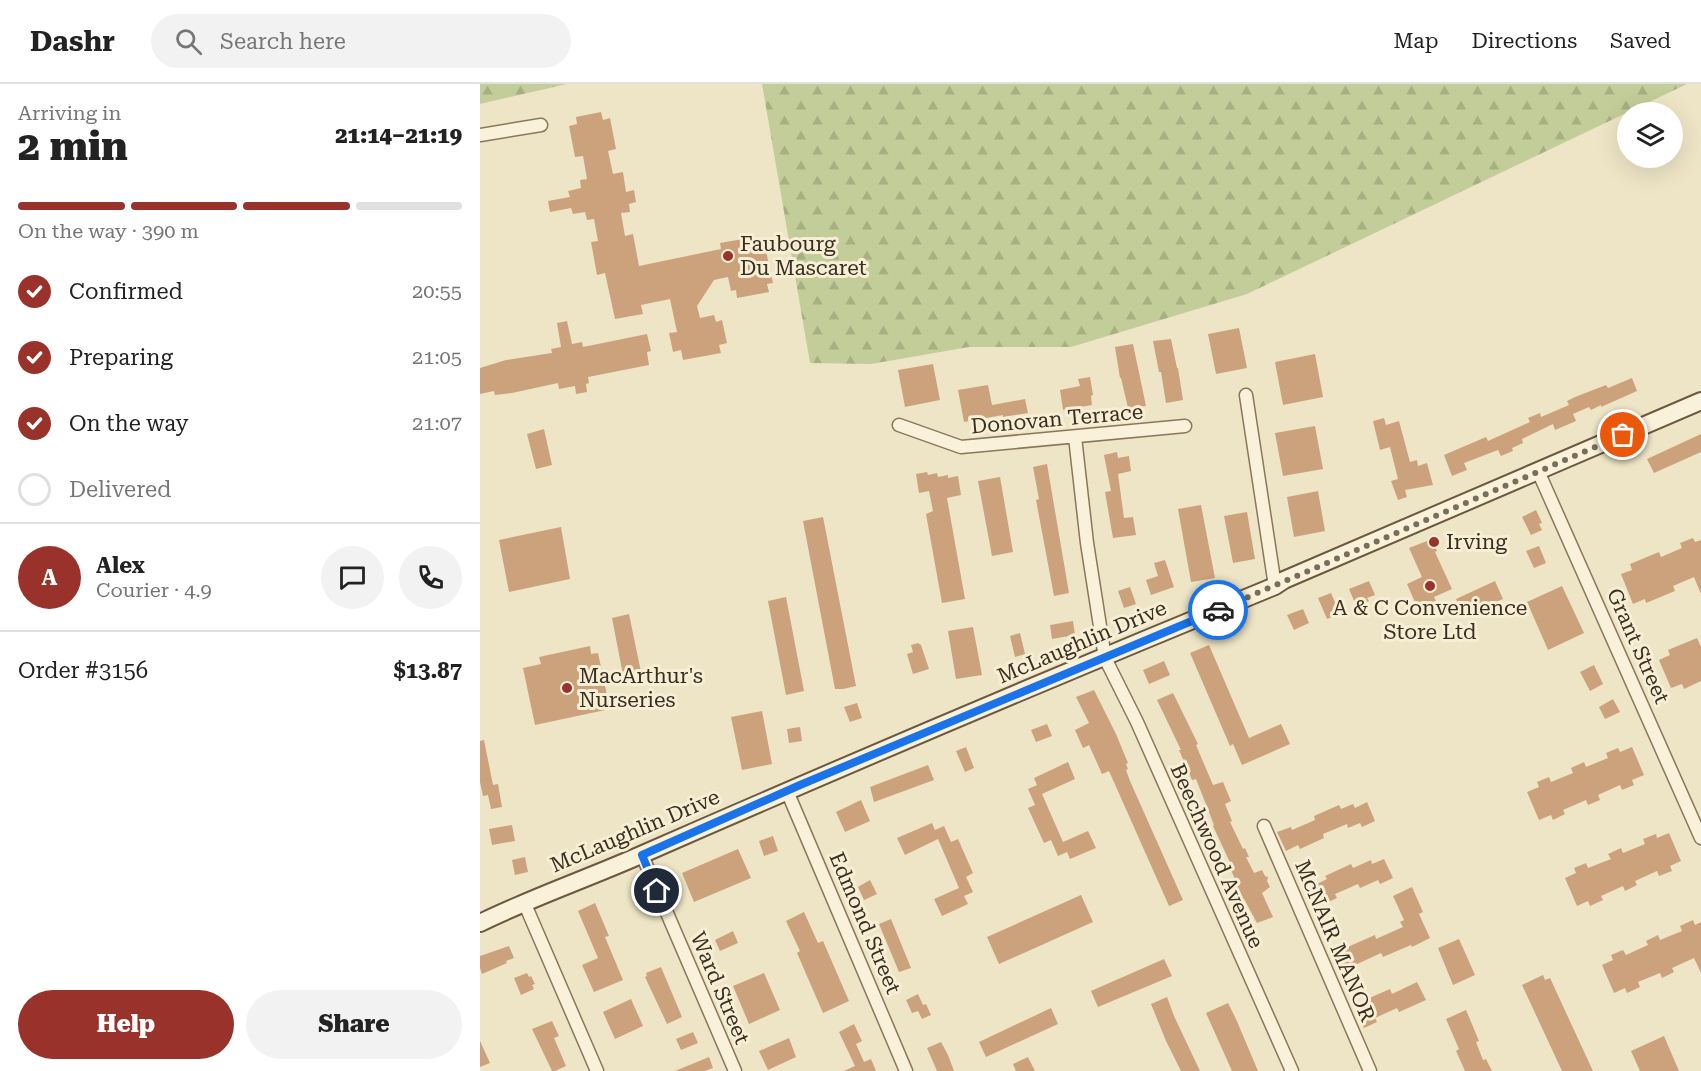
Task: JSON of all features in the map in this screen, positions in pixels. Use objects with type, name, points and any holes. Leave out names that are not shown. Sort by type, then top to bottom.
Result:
[{"type":"main road","name":"McLaughlin Drive","points":[[480,923],[524,902],[642,855],[787,791],[1275,586],[1701,401]]},
{"type":"street","points":[[480,135],[541,125]]},
{"type":"street","points":[[1246,395],[1275,586]]},
{"type":"street","name":"Donovan Terrace","points":[[899,425],[961,447],[1185,426]]},
{"type":"street","name":"Beechwood Avenue","points":[[1075,437],[1087,543],[1105,658],[1137,722],[1292,1071]]},
{"type":"street","name":"Grant Street","points":[[1538,471],[1701,838]]},
{"type":"street","name":"Edmond Street","points":[[787,791],[906,1071]]},
{"type":"street","name":"McNAIR MANOR","points":[[1264,826],[1370,1071]]},
{"type":"street","name":"Ward Street","points":[[642,855],[735,1071]]},
{"type":"street","points":[[524,902],[597,1071]]},
{"type":"green space","points":[[480,84],[567,84],[480,104]]},
{"type":"green space","points":[[762,84],[1687,84],[1649,102],[1617,102],[1617,117],[1247,294],[1071,347],[969,347],[871,364],[810,363]]},
{"type":"building","name":"Faubourg Du Mascaret","points":[[601,112],[603,120],[610,118],[616,149],[608,151],[613,174],[623,172],[626,192],[634,190],[636,202],[629,204],[630,212],[621,213],[625,236],[633,234],[639,266],[721,249],[720,243],[754,237],[755,243],[764,242],[773,283],[767,284],[769,292],[737,298],[736,290],[731,291],[728,277],[714,280],[697,306],[700,318],[714,315],[716,322],[722,320],[727,343],[719,345],[721,353],[683,360],[681,350],[673,352],[669,333],[677,332],[670,299],[641,305],[643,314],[615,319],[605,273],[597,275],[591,242],[598,241],[594,219],[587,220],[585,212],[573,214],[571,208],[550,212],[548,201],[570,197],[568,191],[581,188],[580,180],[587,179],[583,156],[575,157],[569,126],[577,124],[576,117]]},
{"type":"building","points":[[567,321],[572,344],[582,342],[583,347],[647,334],[651,351],[647,352],[649,365],[588,377],[587,392],[576,394],[575,386],[559,389],[558,383],[512,393],[495,395],[494,391],[480,394],[480,368],[506,360],[552,353],[551,349],[561,347],[557,323]]},
{"type":"building","points":[[1239,328],[1247,368],[1216,374],[1208,334]]},
{"type":"building","points":[[1171,339],[1183,400],[1166,403],[1153,341]]},
{"type":"building","points":[[1133,344],[1146,406],[1128,408],[1115,347]]},
{"type":"building","points":[[1315,354],[1323,397],[1283,405],[1275,362]]},
{"type":"building","points":[[933,364],[940,400],[905,407],[898,370]]},
{"type":"building","points":[[1090,377],[1092,405],[1063,410],[1060,390],[1080,386],[1078,379]]},
{"type":"building","points":[[1632,378],[1637,391],[1601,407],[1601,405],[1591,410],[1589,407],[1573,414],[1576,421],[1555,430],[1553,424],[1522,439],[1523,443],[1512,448],[1513,451],[1501,456],[1498,450],[1464,463],[1467,470],[1452,476],[1444,455],[1486,437],[1488,441],[1530,422],[1528,418],[1540,413],[1541,417],[1569,405],[1567,401],[1575,397],[1606,385],[1608,388]]},
{"type":"building","points":[[988,385],[992,405],[1025,399],[1028,413],[964,422],[958,390]]},
{"type":"building","points":[[1384,418],[1386,425],[1399,421],[1410,462],[1417,460],[1418,466],[1427,463],[1433,485],[1405,490],[1407,497],[1398,500],[1391,481],[1398,479],[1390,447],[1380,450],[1373,421]]},
{"type":"building","points":[[1315,426],[1323,469],[1283,476],[1275,433]]},
{"type":"building","points":[[544,429],[552,465],[536,469],[527,434]]},
{"type":"building","points":[[1701,434],[1701,452],[1654,473],[1647,459]]},
{"type":"building","points":[[1117,452],[1118,458],[1129,456],[1131,471],[1118,474],[1124,518],[1133,517],[1136,535],[1113,538],[1105,492],[1111,491],[1104,455]]},
{"type":"building","points":[[1047,464],[1069,593],[1054,596],[1036,500],[1039,499],[1033,467]]},
{"type":"building","points":[[927,472],[928,475],[937,473],[938,477],[958,476],[961,495],[947,498],[965,599],[942,603],[926,514],[933,511],[929,491],[919,493],[916,474]]},
{"type":"building","points":[[1000,477],[1013,552],[992,556],[978,481]]},
{"type":"building","points":[[1318,491],[1325,531],[1294,537],[1287,497]]},
{"type":"building","points":[[1201,505],[1215,578],[1191,582],[1178,509]]},
{"type":"building","points":[[1536,510],[1542,523],[1539,524],[1542,530],[1531,535],[1522,517]]},
{"type":"building","points":[[1247,512],[1255,559],[1233,563],[1224,516]]},
{"type":"building","points":[[823,517],[856,686],[843,689],[835,689],[803,521]]},
{"type":"building","points":[[561,527],[570,579],[509,592],[499,540]]},
{"type":"building","points":[[1693,538],[1695,542],[1701,540],[1701,594],[1694,577],[1673,586],[1675,591],[1646,603],[1645,599],[1633,604],[1621,574],[1632,570],[1630,564],[1659,552],[1661,557],[1682,548],[1680,543]]},
{"type":"building","name":"A & C Convenience Store Ltd","points":[[1432,539],[1437,551],[1435,552],[1452,589],[1434,597],[1437,603],[1419,611],[1407,584],[1422,577],[1409,548]]},
{"type":"building","points":[[1539,546],[1546,563],[1534,568],[1526,551]]},
{"type":"building","points":[[1165,560],[1174,587],[1151,595],[1146,580],[1158,576],[1154,563]]},
{"type":"building","points":[[1369,581],[1375,595],[1367,598],[1369,601],[1360,605],[1359,602],[1355,603],[1349,589]]},
{"type":"building","points":[[1495,581],[1503,599],[1463,616],[1456,599]]},
{"type":"building","points":[[1562,586],[1584,633],[1548,650],[1527,602]]},
{"type":"building","points":[[1130,587],[1136,604],[1124,608],[1118,591]]},
{"type":"building","points":[[1331,593],[1340,614],[1327,619],[1318,598]]},
{"type":"building","points":[[786,597],[804,691],[786,695],[768,601]]},
{"type":"building","points":[[1303,609],[1309,623],[1294,630],[1287,615]]},
{"type":"building","points":[[629,614],[641,672],[623,675],[612,618]]},
{"type":"building","points":[[1073,621],[1075,635],[1052,639],[1050,625]]},
{"type":"building","points":[[973,627],[982,675],[956,679],[948,631]]},
{"type":"building","points":[[1020,633],[1025,654],[1015,657],[1010,636]]},
{"type":"building","points":[[1697,638],[1701,647],[1701,681],[1684,689],[1682,684],[1671,688],[1659,660],[1670,655],[1668,650]]},
{"type":"building","points":[[918,643],[921,645],[929,669],[913,674],[907,654],[913,652],[911,645]]},
{"type":"building","points":[[1209,645],[1249,738],[1281,724],[1290,744],[1242,765],[1233,744],[1230,746],[1190,653]]},
{"type":"building","name":"MacArthur's Nurseries","points":[[590,646],[591,654],[598,653],[610,709],[535,725],[523,668],[541,664],[539,657]]},
{"type":"building","points":[[1164,661],[1170,675],[1149,684],[1143,670]]},
{"type":"building","points":[[1594,665],[1603,684],[1590,691],[1580,672]]},
{"type":"building","points":[[1094,690],[1116,734],[1128,763],[1126,770],[1130,781],[1183,900],[1169,906],[1109,771],[1102,774],[1089,745],[1083,748],[1075,730],[1089,723],[1076,697]]},
{"type":"building","points":[[1173,693],[1198,744],[1196,745],[1213,785],[1223,782],[1231,801],[1225,804],[1232,821],[1230,822],[1243,849],[1245,848],[1249,857],[1246,857],[1254,873],[1262,870],[1268,877],[1270,887],[1262,893],[1273,917],[1257,923],[1244,899],[1242,900],[1233,880],[1235,879],[1231,870],[1233,869],[1213,826],[1196,779],[1192,780],[1179,750],[1181,750],[1157,700]]},
{"type":"building","points":[[1613,699],[1620,712],[1605,719],[1599,707]]},
{"type":"building","points":[[857,703],[862,718],[850,722],[844,707]]},
{"type":"building","points":[[762,711],[772,764],[742,770],[731,717]]},
{"type":"building","points":[[1047,724],[1052,736],[1036,742],[1031,730]]},
{"type":"building","points":[[800,727],[802,741],[789,743],[787,729]]},
{"type":"building","points":[[484,740],[493,785],[498,784],[502,807],[491,809],[488,795],[483,796],[480,782],[480,741]]},
{"type":"building","points":[[966,747],[974,768],[965,772],[956,751]]},
{"type":"building","points":[[1632,747],[1644,775],[1632,780],[1634,785],[1622,790],[1620,785],[1598,795],[1600,800],[1588,805],[1586,800],[1563,810],[1565,814],[1553,820],[1551,815],[1539,820],[1527,792],[1539,787],[1537,782],[1549,777],[1551,782],[1573,773],[1571,768],[1584,762],[1586,767],[1608,758],[1606,753],[1618,748],[1620,752]]},
{"type":"building","points":[[1068,762],[1075,779],[1042,794],[1063,842],[1088,831],[1096,848],[1070,859],[1067,852],[1058,856],[1051,840],[1044,843],[1028,808],[1035,805],[1028,789],[1037,785],[1034,778]]},
{"type":"building","points":[[928,765],[934,780],[874,802],[870,787]]},
{"type":"building","points":[[861,800],[870,821],[845,832],[836,812]]},
{"type":"building","points":[[1367,802],[1375,821],[1362,827],[1360,823],[1348,828],[1347,824],[1323,834],[1324,838],[1300,849],[1298,845],[1286,851],[1277,832],[1291,827],[1292,830],[1315,820],[1314,816],[1339,805],[1341,809],[1353,804],[1355,808]]},
{"type":"building","points":[[932,823],[935,830],[944,826],[951,842],[958,839],[973,873],[966,877],[973,892],[964,896],[968,904],[942,916],[934,899],[959,888],[938,839],[905,855],[897,838]]},
{"type":"building","points":[[512,825],[515,841],[492,845],[489,829]]},
{"type":"building","points":[[1669,833],[1681,861],[1670,866],[1672,871],[1659,876],[1657,871],[1635,881],[1637,885],[1625,891],[1623,886],[1601,896],[1603,900],[1590,906],[1588,901],[1577,906],[1565,878],[1576,873],[1574,868],[1586,863],[1588,868],[1611,859],[1608,854],[1621,848],[1623,853],[1645,844],[1643,839],[1656,834],[1657,838]]},
{"type":"building","points":[[773,836],[778,851],[764,856],[759,841]]},
{"type":"building","points":[[738,849],[751,878],[694,902],[682,873]]},
{"type":"building","points":[[525,857],[528,872],[515,875],[512,860]]},
{"type":"building","points":[[1384,859],[1393,878],[1380,884],[1378,880],[1360,888],[1358,884],[1335,894],[1337,898],[1324,904],[1315,885],[1327,879],[1325,876],[1351,864],[1353,868],[1371,860],[1372,864]]},
{"type":"building","points":[[870,880],[877,894],[864,900],[858,887]]},
{"type":"building","points":[[1412,887],[1423,912],[1419,914],[1430,938],[1383,957],[1381,953],[1353,966],[1354,970],[1341,976],[1333,958],[1345,953],[1343,949],[1375,935],[1376,939],[1403,927],[1400,922],[1404,920],[1393,896]]},
{"type":"building","points":[[1081,895],[1093,922],[999,964],[987,937]]},
{"type":"building","points":[[595,903],[609,936],[605,937],[623,980],[594,992],[582,965],[598,958],[578,911]]},
{"type":"building","points":[[804,912],[818,943],[823,941],[849,1001],[823,1013],[786,921]]},
{"type":"building","points":[[891,919],[911,968],[899,972],[879,924]]},
{"type":"building","points":[[1693,920],[1695,925],[1701,922],[1701,973],[1694,958],[1672,968],[1674,972],[1662,978],[1660,973],[1638,982],[1640,987],[1627,993],[1625,988],[1614,993],[1602,965],[1613,960],[1611,955],[1623,950],[1626,955],[1648,945],[1646,941],[1658,935],[1660,940],[1682,931],[1680,926]]},
{"type":"building","points":[[733,931],[738,943],[720,951],[715,940]]},
{"type":"building","points":[[1459,939],[1475,975],[1453,985],[1438,948]]},
{"type":"building","points":[[509,946],[514,958],[482,974],[480,956]]},
{"type":"building","points":[[1164,959],[1172,976],[1098,1007],[1091,991]]},
{"type":"building","points":[[661,967],[682,1017],[667,1024],[645,977],[646,973]]},
{"type":"building","points":[[527,973],[535,984],[532,985],[534,989],[521,995],[514,978]]},
{"type":"building","points":[[764,973],[780,1010],[749,1024],[733,986]]},
{"type":"building","points":[[1543,975],[1545,980],[1550,978],[1593,1071],[1562,1071],[1522,985]]},
{"type":"building","points":[[1417,982],[1426,1000],[1399,1012],[1397,1008],[1375,1018],[1377,1022],[1364,1028],[1356,1009],[1368,1003],[1367,999],[1390,989],[1392,994]]},
{"type":"building","points":[[918,994],[931,1015],[922,1019],[918,1011],[912,1013],[906,1000]]},
{"type":"building","points":[[1167,997],[1200,1071],[1181,1071],[1166,1041],[1151,1004]]},
{"type":"building","points":[[631,999],[643,1026],[615,1039],[603,1012]]},
{"type":"building","points":[[1228,1003],[1258,1071],[1232,1071],[1206,1013]]},
{"type":"building","points":[[1051,1008],[1058,1024],[986,1057],[979,1042]]},
{"type":"building","points":[[1466,1010],[1479,1041],[1476,1042],[1483,1060],[1486,1059],[1492,1071],[1465,1071],[1456,1051],[1459,1049],[1446,1019]]},
{"type":"building","points":[[552,1021],[559,1036],[554,1038],[566,1066],[555,1071],[552,1071],[532,1029]]},
{"type":"building","points":[[854,1024],[862,1041],[856,1044],[864,1062],[871,1059],[876,1071],[844,1071],[855,1066],[839,1032]]},
{"type":"building","points":[[693,1032],[698,1043],[681,1050],[676,1039]]},
{"type":"building","points":[[1664,1036],[1679,1071],[1640,1071],[1631,1051]]},
{"type":"building","points":[[789,1038],[796,1057],[768,1070],[759,1051]]},
{"type":"building","points":[[480,1041],[490,1063],[480,1067]]},
{"type":"building","points":[[941,1042],[954,1071],[937,1071],[927,1048]]},
{"type":"building","points":[[709,1057],[713,1068],[705,1071],[675,1071]]},
{"type":"building","points":[[1028,1057],[1035,1071],[1016,1071],[1013,1064]]},
{"type":"way so far","points":[[1218,610],[1623,435]]},
{"type":"place","name":"Faubourg Du Mascaret","points":[[728,256]]},
{"type":"place","name":"Irving","points":[[1434,542]]},
{"type":"place","name":"A & C Convenience Store Ltd","points":[[1430,586]]},
{"type":"place","name":"MacArthur's Nurseries","points":[[567,688]]},
{"type":"route","points":[[657,891],[642,855],[800,785],[1218,610]]}]
